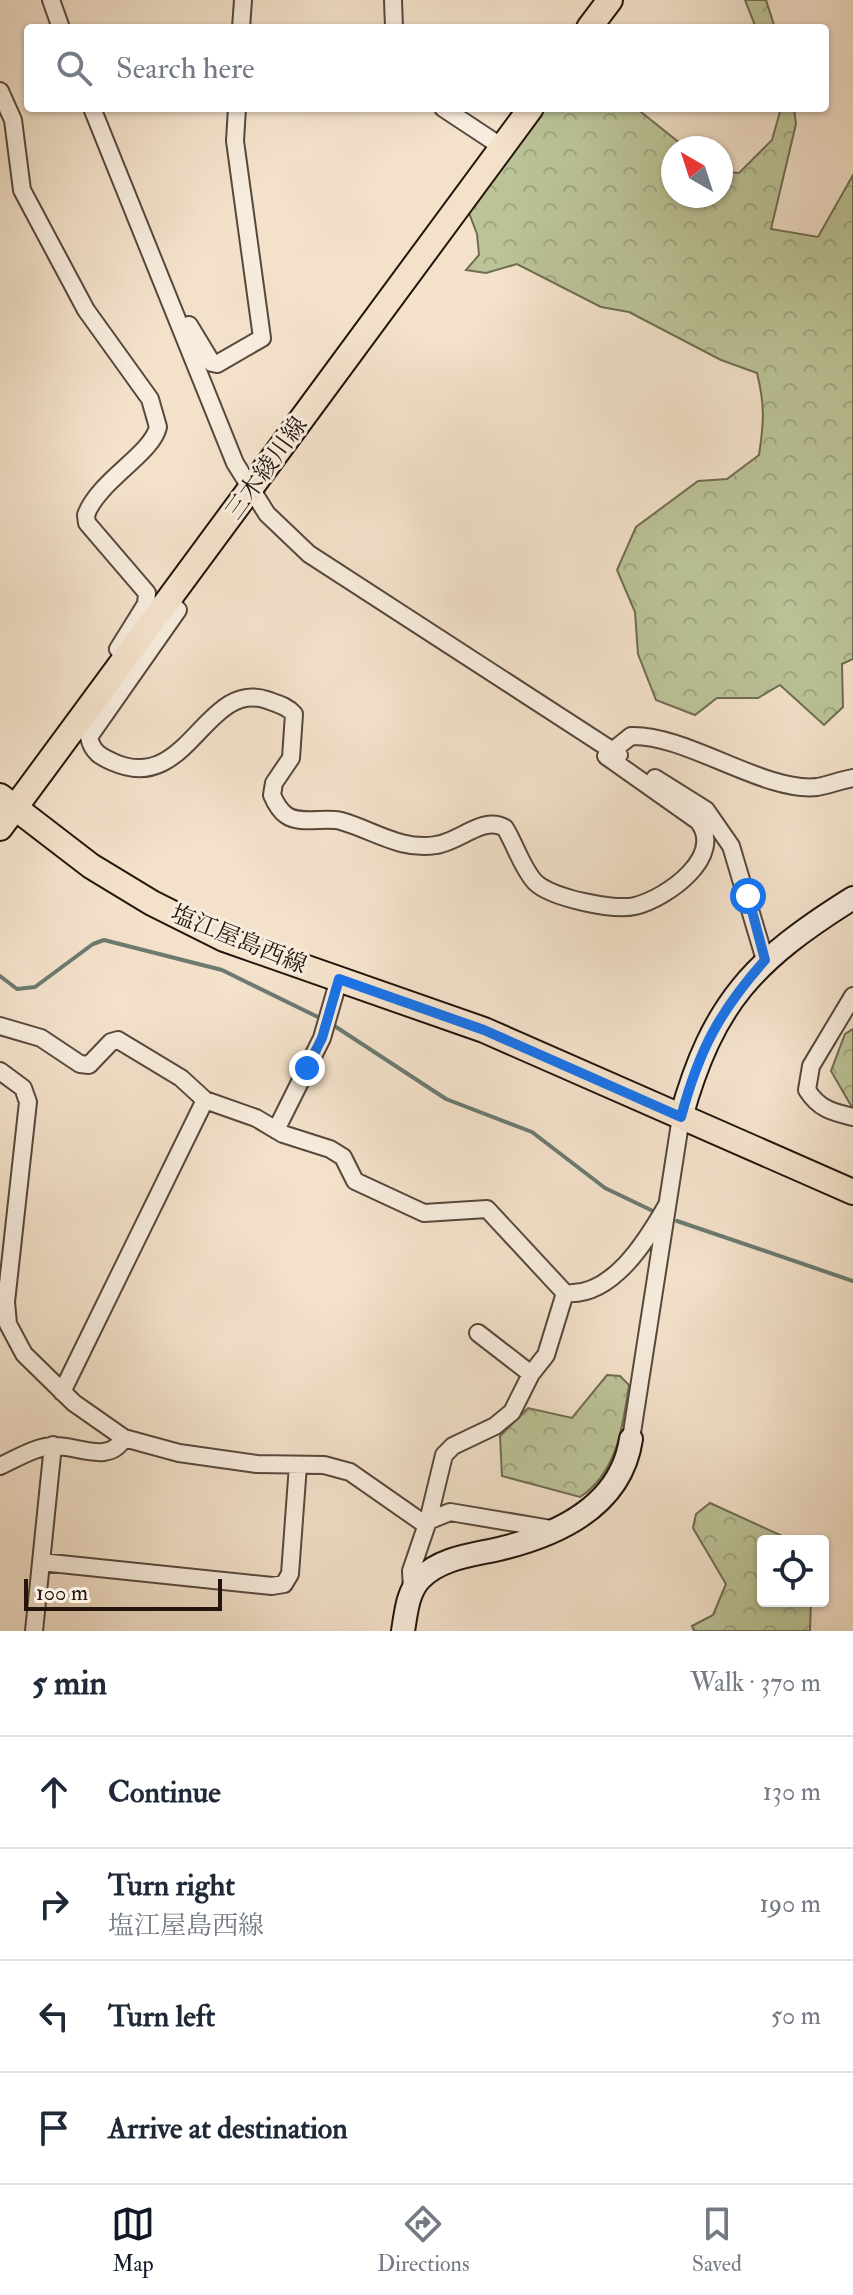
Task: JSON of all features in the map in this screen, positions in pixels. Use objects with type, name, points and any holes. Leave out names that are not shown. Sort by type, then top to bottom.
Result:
[{"type":"main road","points":[[592,24],[610,0]]},
{"type":"main road","name":"三木綾川線","points":[[0,828],[8,802],[126,658],[528,112]]},
{"type":"main road","name":"塩江屋島西線","points":[[8,802],[91,866],[152,903],[224,939],[484,1030],[853,1192]]},
{"type":"street","points":[[51,0],[60,24]]},
{"type":"street","points":[[241,24],[243,0]]},
{"type":"street","points":[[393,0],[394,24]]},
{"type":"street","points":[[0,91],[13,120],[17,172],[22,190],[86,310],[150,399],[158,427],[146,446],[113,476],[86,515],[87,523],[147,593],[146,604],[118,649],[126,658]]},
{"type":"street","points":[[94,112],[235,463],[267,514],[309,554],[706,810],[718,824],[735,858],[765,960]]},
{"type":"street","points":[[177,317],[182,315],[212,363],[217,364],[262,338],[235,141],[237,112]]},
{"type":"street","points":[[449,112],[502,147]]},
{"type":"street","points":[[168,600],[178,610],[89,737],[95,752],[123,767],[157,766],[183,749],[227,705],[247,697],[260,698],[288,708],[294,714],[291,758],[274,783],[272,795],[285,815],[294,819],[343,822],[400,844],[419,846],[452,842],[482,826],[499,824],[505,828],[530,875],[546,890],[580,901],[632,907],[663,893],[698,863],[707,845],[706,831],[698,821],[606,756],[631,736],[638,735],[787,782],[814,787],[853,778]]},
{"type":"street","points":[[412,1590],[441,1565],[557,1530],[597,1505],[621,1472],[631,1439],[681,1117],[702,1048],[724,1012],[765,960],[781,945],[853,898]]},
{"type":"street","points":[[276,1130],[322,1038],[339,979]]},
{"type":"street","points":[[853,996],[811,1066],[807,1090],[815,1102],[828,1111],[853,1117]]},
{"type":"street","points":[[0,1026],[41,1038],[80,1064],[89,1065],[111,1042],[118,1040],[181,1078],[205,1100],[238,1110],[276,1130],[330,1149],[343,1157],[355,1181],[424,1213],[487,1209],[565,1293],[576,1294],[609,1279],[636,1252],[667,1205]]},
{"type":"street","points":[[0,1071],[23,1088],[28,1102],[6,1302],[8,1341],[62,1392],[102,1425],[124,1438],[179,1453],[257,1464],[324,1465],[350,1472],[427,1523]]},
{"type":"street","points":[[62,1392],[205,1100]]},
{"type":"street","points":[[636,1252],[656,1276]]},
{"type":"street","points":[[403,1631],[412,1590],[411,1571],[444,1455],[453,1446],[495,1426],[512,1412],[531,1374],[546,1355],[565,1293]]},
{"type":"street","points":[[478,1333],[531,1374]]},
{"type":"street","points":[[0,1466],[53,1445],[90,1452],[111,1450],[124,1438]]},
{"type":"street","points":[[34,1631],[53,1445]]},
{"type":"street","points":[[41,1562],[272,1586],[284,1584],[290,1574],[298,1465]]},
{"type":"street","points":[[427,1523],[450,1512],[557,1530]]},
{"type":"green space","points":[[745,0],[766,0],[774,24],[754,24]]},
{"type":"green space","points":[[541,112],[641,112],[671,136],[661,136],[661,208],[733,208],[733,172],[739,173],[772,140],[780,112],[794,112],[796,124],[771,229],[818,237],[853,175],[853,659],[842,664],[843,707],[824,725],[780,685],[758,698],[717,698],[695,715],[656,700],[638,654],[635,612],[617,570],[636,527],[698,481],[727,479],[759,455],[763,414],[757,373],[721,360],[629,312],[601,307],[517,264],[486,273],[466,270],[479,255],[477,234],[469,213]]},
{"type":"green space","points":[[853,1029],[853,1109],[831,1071],[845,1034]]},
{"type":"green space","points":[[607,1375],[620,1376],[629,1385],[616,1447],[610,1462],[592,1487],[580,1497],[502,1476],[500,1436],[528,1408],[572,1418]]},
{"type":"green space","points":[[710,1503],[780,1535],[757,1535],[757,1607],[811,1607],[810,1631],[694,1631],[692,1626],[713,1615],[726,1584],[693,1528],[696,1514]]},
{"type":"waterway","points":[[0,976],[17,989],[35,987],[93,944],[104,940],[222,970],[322,1019]]},
{"type":"waterway","points":[[330,1023],[446,1099],[532,1132],[605,1188],[655,1212]]},
{"type":"waterway","points":[[677,1221],[853,1281]]},
{"type":"route","points":[[307,1068],[322,1038],[339,979],[484,1030],[681,1117],[702,1048],[724,1012],[765,960],[748,896]]}]
